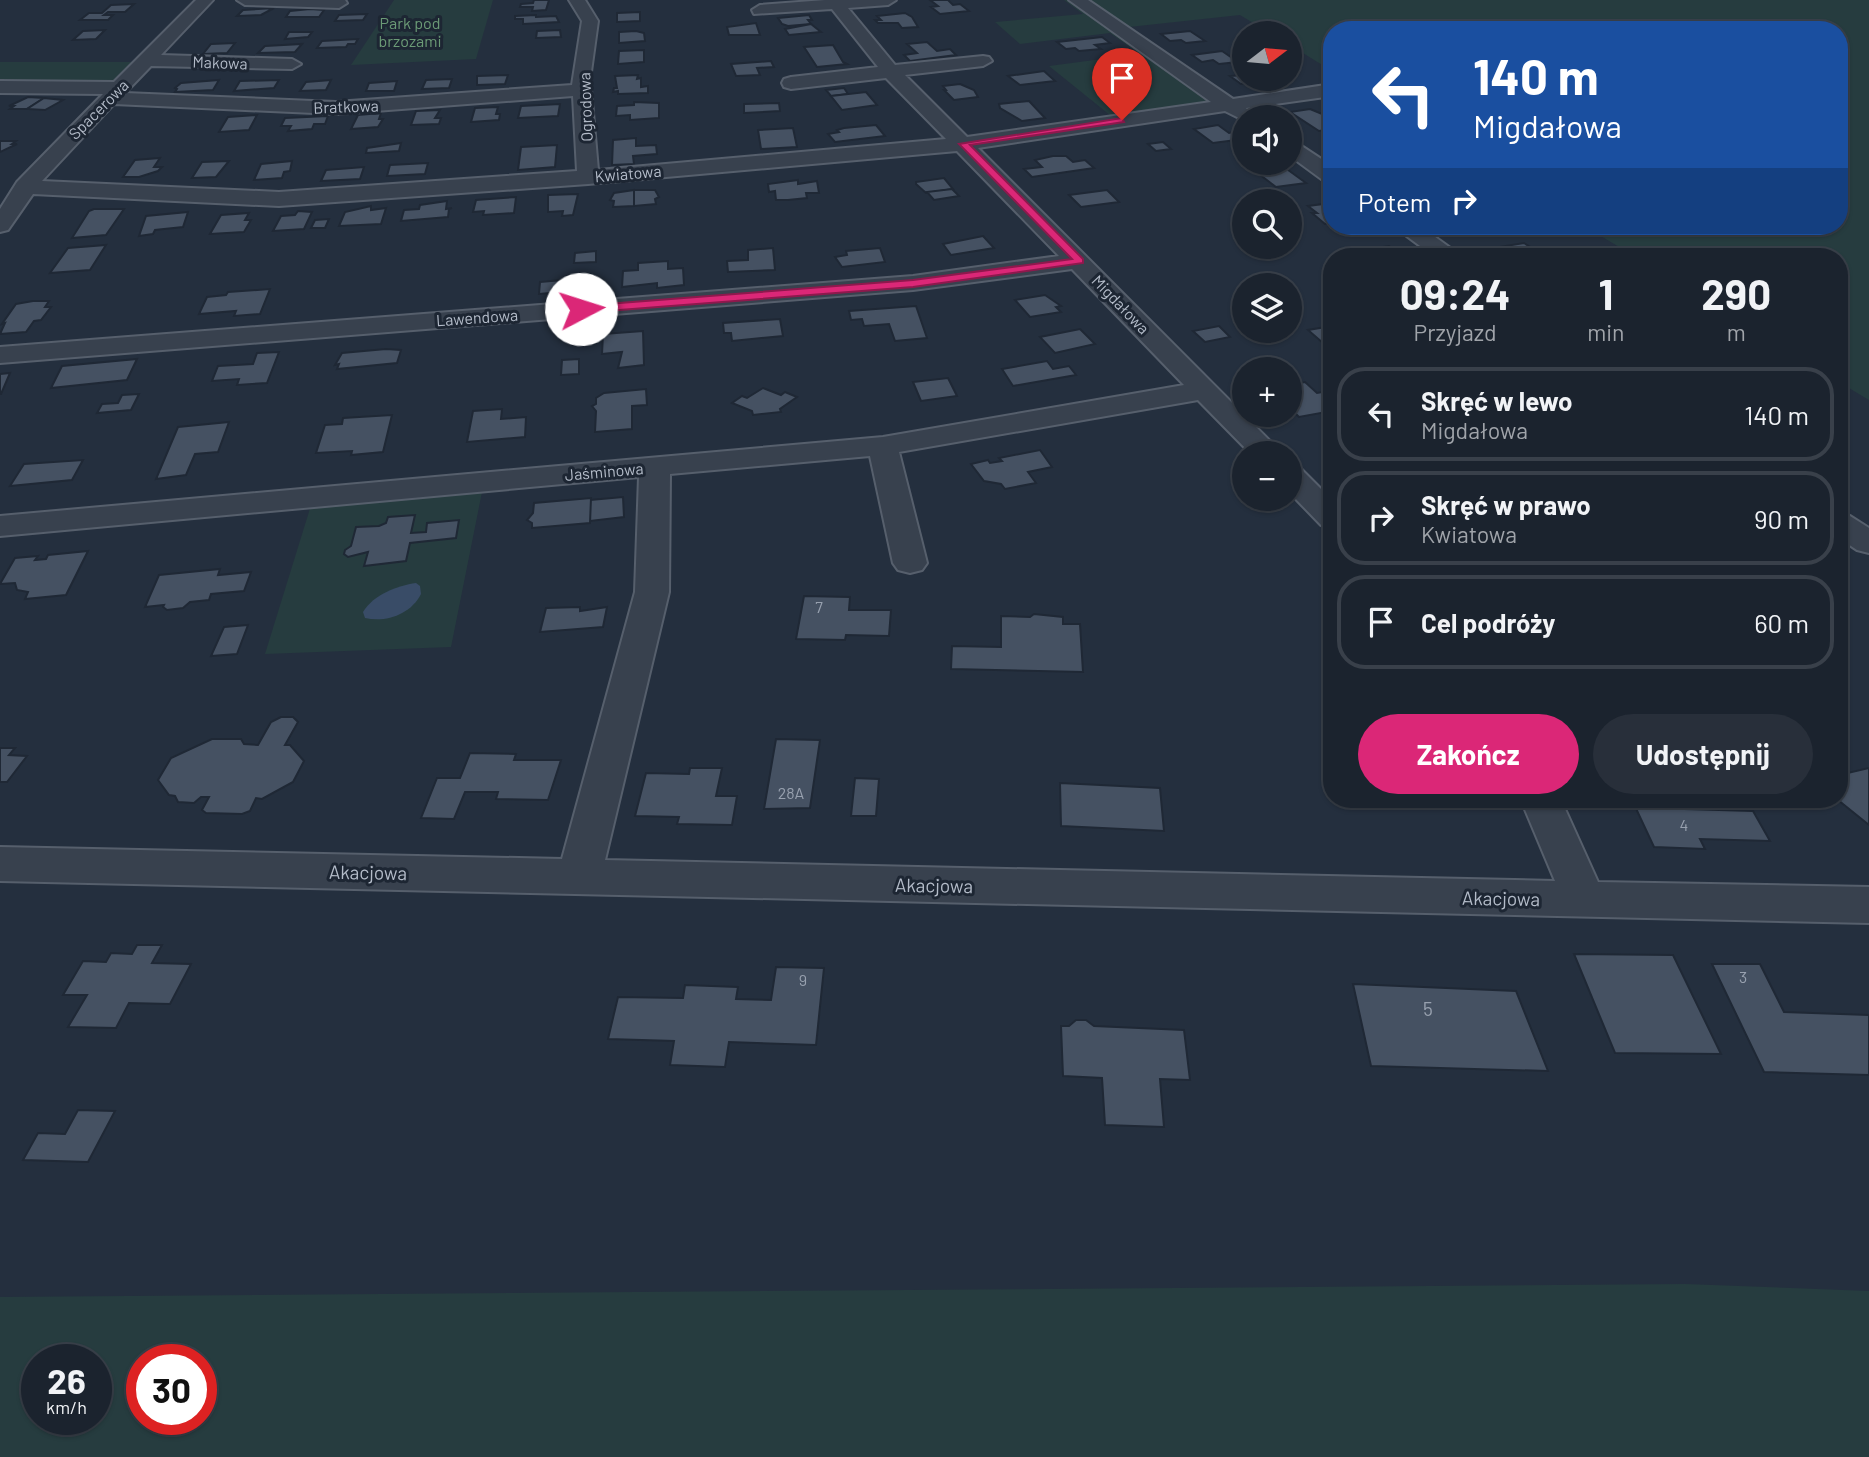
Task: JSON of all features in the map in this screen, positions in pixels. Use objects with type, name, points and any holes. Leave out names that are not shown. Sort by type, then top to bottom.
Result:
[{"type":"street","name":"Spacerowa","points":[[0,225],[25,177],[148,60],[205,0]]},
{"type":"street","points":[[245,0],[339,3]]},
{"type":"street","name":"Ogrodowa","points":[[577,0],[590,21],[582,90],[587,177]]},
{"type":"street","points":[[760,10],[834,2],[888,0]]},
{"type":"street","points":[[1077,0],[1232,107]]},
{"type":"street","name":"Migdałowa","points":[[834,2],[890,72],[1255,441]]},
{"type":"street","name":"Makowa","points":[[148,60],[292,64]]},
{"type":"street","points":[[792,83],[984,61]]},
{"type":"street","name":"Bratkowa","points":[[0,87],[336,108],[582,90]]},
{"type":"street","name":"Kwiatowa","points":[[25,177],[279,199],[587,177],[963,144],[1323,91]]},
{"type":"street","points":[[1302,155],[1323,170]]},
{"type":"street","points":[[1418,235],[1438,248]]},
{"type":"street","name":"Lawendowa","points":[[0,355],[913,284],[1080,261]]},
{"type":"street","name":"Jaśminowa","points":[[0,526],[883,446],[1205,390]]},
{"type":"street","points":[[883,446],[910,563]]},
{"type":"street","points":[[579,877],[652,592],[654,467]]},
{"type":"street","points":[[1302,488],[1323,509]]},
{"type":"street","points":[[1848,529],[1869,544]]},
{"type":"street","points":[[1545,808],[1585,900]]},
{"type":"street","name":"Akacjowa","points":[[0,864],[1869,905]]},
{"type":"green space","name":"Park pod brzozami","points":[[394,0],[493,0],[476,59],[351,65]]},
{"type":"green space","points":[[1064,0],[1869,0],[1869,400],[1848,387],[1848,248],[1621,248],[1599,235],[1848,235],[1848,21],[1323,21],[1323,65],[1302,52],[1302,21],[1250,21],[1240,15],[1129,27],[1237,105],[1121,124],[1049,66],[1140,54],[1110,33],[1020,44],[995,22],[1083,14]]},
{"type":"green space","points":[[0,62],[135,62],[110,87],[0,86]]},
{"type":"green space","points":[[483,487],[451,647],[265,654],[312,502]]},
{"type":"green space","points":[[1685,1284],[1869,1291],[1869,1457],[0,1457],[0,1297]]},
{"type":"water","points":[[416,583],[420,586],[421,594],[404,612],[389,618],[365,618],[363,612],[373,600],[401,586]]},
{"type":"building","points":[[534,0],[549,0],[546,10],[532,11],[533,7],[520,7],[521,4],[533,3]]},
{"type":"building","points":[[930,0],[948,0],[953,5],[960,4],[969,11],[940,14],[931,7],[938,6]]},
{"type":"building","points":[[134,4],[125,12],[108,12],[104,15],[113,15],[108,20],[80,20],[89,13],[102,13],[111,5]]},
{"type":"building","points":[[274,8],[261,15],[237,16],[243,10]]},
{"type":"building","points":[[324,10],[319,17],[286,17],[290,11]]},
{"type":"building","points":[[640,12],[640,21],[617,22],[617,13]]},
{"type":"building","points":[[905,13],[912,17],[918,27],[902,28],[898,23],[878,23],[875,20],[881,20],[877,16]]},
{"type":"building","points":[[367,14],[363,20],[335,21],[339,15]]},
{"type":"building","points":[[809,15],[811,24],[788,26],[782,24],[778,18]]},
{"type":"building","points":[[515,16],[556,16],[559,22],[523,24],[523,19],[515,19]]},
{"type":"building","points":[[756,23],[760,35],[729,35],[727,27]]},
{"type":"building","points":[[811,24],[821,32],[789,35],[785,29]]},
{"type":"building","points":[[105,30],[96,39],[73,40],[83,31]]},
{"type":"building","points":[[560,30],[561,37],[536,38],[537,31]]},
{"type":"building","points":[[1190,31],[1205,41],[1170,41],[1161,34]]},
{"type":"building","points":[[289,32],[312,32],[308,37],[285,39]]},
{"type":"building","points":[[619,32],[644,33],[645,41],[619,43]]},
{"type":"building","points":[[1102,37],[1110,43],[1095,45],[1101,49],[1066,49],[1057,42]]},
{"type":"building","points":[[358,39],[355,44],[348,44],[346,47],[317,48],[322,41]]},
{"type":"building","points":[[927,42],[937,51],[950,49],[956,55],[910,61],[904,55],[917,53],[907,44]]},
{"type":"building","points":[[235,43],[227,53],[203,54],[211,44]]},
{"type":"building","points":[[302,44],[295,52],[258,53],[265,46]]},
{"type":"building","points":[[833,45],[847,64],[817,67],[804,47]]},
{"type":"building","points":[[644,50],[644,62],[618,64],[619,51]]},
{"type":"building","points":[[1222,51],[1232,58],[1232,63],[1219,64],[1213,60],[1202,62],[1192,55]]},
{"type":"building","points":[[771,61],[774,67],[757,68],[760,75],[736,76],[731,64]]},
{"type":"building","points":[[1044,71],[1055,81],[1020,85],[1008,76]]},
{"type":"building","points":[[508,75],[505,84],[477,85],[477,76]]},
{"type":"building","points":[[638,75],[637,79],[641,78],[641,87],[648,86],[648,93],[613,92],[614,88],[617,88],[615,76]]},
{"type":"building","points":[[452,79],[449,88],[422,89],[426,80]]},
{"type":"building","points":[[219,80],[213,90],[175,92],[175,88],[181,83]]},
{"type":"building","points":[[279,80],[274,88],[234,91],[240,81]]},
{"type":"building","points":[[331,80],[326,90],[300,91],[306,82]]},
{"type":"building","points":[[397,81],[394,91],[366,91],[369,83]]},
{"type":"building","points":[[960,84],[974,90],[978,97],[954,100],[943,86]]},
{"type":"building","points":[[844,88],[848,94],[831,96],[826,90]]},
{"type":"building","points":[[866,92],[877,105],[842,110],[831,96]]},
{"type":"building","points":[[28,97],[44,98],[27,109],[10,109],[14,106],[9,106]]},
{"type":"building","points":[[44,98],[63,100],[45,110],[27,109]]},
{"type":"building","points":[[1029,101],[1045,118],[1022,121],[1000,108],[999,104]]},
{"type":"building","points":[[634,102],[659,103],[659,118],[630,120],[630,115],[616,116],[617,106],[634,105]]},
{"type":"building","points":[[779,103],[780,111],[744,113],[744,104]]},
{"type":"building","points":[[560,104],[558,116],[518,118],[521,106]]},
{"type":"building","points":[[498,107],[496,114],[500,114],[499,120],[471,122],[475,108]]},
{"type":"building","points":[[1310,109],[1323,114],[1323,130],[1319,131],[1302,120],[1302,110]]},
{"type":"building","points":[[440,110],[435,118],[441,118],[439,124],[411,125],[416,111]]},
{"type":"building","points":[[381,113],[379,119],[383,119],[378,127],[351,129],[358,115]]},
{"type":"building","points":[[257,115],[249,130],[219,132],[228,117]]},
{"type":"building","points":[[328,116],[325,124],[314,124],[312,129],[288,131],[291,126],[281,126],[285,118]]},
{"type":"building","points":[[876,125],[885,136],[835,142],[828,134],[844,128]]},
{"type":"building","points":[[1218,125],[1232,132],[1232,141],[1213,143],[1194,129]]},
{"type":"building","points":[[793,128],[797,147],[761,149],[758,130]]},
{"type":"building","points":[[636,138],[636,146],[656,145],[657,154],[633,156],[634,164],[612,165],[613,140]]},
{"type":"building","points":[[0,141],[16,141],[12,144],[17,144],[0,152]]},
{"type":"building","points":[[1163,142],[1171,149],[1156,151],[1148,144]]},
{"type":"building","points":[[401,143],[399,151],[366,153],[367,148]]},
{"type":"building","points":[[557,145],[555,167],[518,170],[521,147]]},
{"type":"building","points":[[1066,156],[1073,162],[1085,160],[1094,168],[1032,177],[1024,169],[1042,167],[1035,160]]},
{"type":"building","points":[[160,158],[154,167],[162,167],[158,171],[139,177],[123,177],[135,160]]},
{"type":"building","points":[[229,161],[216,177],[192,178],[202,162]]},
{"type":"building","points":[[292,161],[290,171],[284,172],[282,178],[254,180],[261,164]]},
{"type":"building","points":[[428,163],[425,174],[387,176],[390,165]]},
{"type":"building","points":[[364,167],[360,179],[321,181],[326,170]]},
{"type":"building","points":[[1260,175],[1295,175],[1306,183],[1276,187]]},
{"type":"building","points":[[944,178],[953,189],[926,193],[916,184],[916,182]]},
{"type":"building","points":[[798,180],[798,184],[817,181],[819,193],[806,193],[807,198],[776,200],[775,191],[769,192],[768,184]]},
{"type":"building","points":[[952,189],[959,196],[934,200],[927,192]]},
{"type":"building","points":[[634,190],[634,206],[613,207],[614,201],[610,200],[614,193]]},
{"type":"building","points":[[634,190],[655,190],[659,197],[655,199],[656,204],[634,206]]},
{"type":"building","points":[[1107,190],[1119,202],[1081,207],[1069,195]]},
{"type":"building","points":[[578,194],[573,215],[562,216],[563,211],[548,212],[548,195]]},
{"type":"building","points":[[516,197],[514,213],[483,215],[484,211],[473,212],[476,200]]},
{"type":"building","points":[[447,201],[446,209],[452,208],[449,209],[448,217],[401,221],[404,210]]},
{"type":"building","points":[[1323,204],[1323,222],[1312,213],[1317,213],[1308,206]]},
{"type":"building","points":[[371,206],[371,210],[386,208],[381,224],[339,226],[345,212]]},
{"type":"building","points":[[124,209],[106,235],[72,238],[89,211]]},
{"type":"building","points":[[298,211],[312,212],[304,229],[273,231],[281,216],[295,215]]},
{"type":"building","points":[[188,212],[183,227],[155,230],[153,234],[139,236],[146,216]]},
{"type":"building","points":[[249,213],[245,220],[251,220],[244,232],[210,234],[221,215]]},
{"type":"building","points":[[329,219],[325,228],[311,228],[315,220]]},
{"type":"building","points":[[983,236],[994,248],[951,255],[943,244]]},
{"type":"building","points":[[1524,243],[1532,248],[1493,248]]},
{"type":"building","points":[[106,245],[90,270],[50,273],[68,248]]},
{"type":"building","points":[[773,248],[775,270],[728,272],[727,261],[748,260],[748,250]]},
{"type":"building","points":[[880,248],[885,262],[842,267],[835,257],[847,255],[846,251]]},
{"type":"building","points":[[596,251],[596,262],[574,263],[575,253]]},
{"type":"building","points":[[668,261],[668,269],[683,268],[684,285],[657,288],[657,283],[622,287],[623,271],[638,270],[638,263]]},
{"type":"building","points":[[585,278],[584,290],[539,294],[540,282]]},
{"type":"building","points":[[270,289],[260,314],[234,316],[236,311],[199,314],[207,297],[226,295],[228,292]]},
{"type":"building","points":[[1045,295],[1061,306],[1056,307],[1061,312],[1030,317],[1015,300]]},
{"type":"building","points":[[49,301],[45,307],[51,307],[41,320],[34,321],[26,332],[0,334],[5,323],[2,324],[16,304]]},
{"type":"building","points":[[916,306],[927,338],[895,341],[889,324],[864,326],[862,319],[851,320],[849,311]]},
{"type":"building","points":[[780,319],[783,336],[732,341],[731,333],[724,333],[723,323]]},
{"type":"building","points":[[1219,326],[1230,337],[1205,342],[1193,331]]},
{"type":"building","points":[[1323,328],[1323,343],[1308,330]]},
{"type":"building","points":[[1080,329],[1095,344],[1055,353],[1040,337]]},
{"type":"building","points":[[643,331],[644,365],[618,368],[622,352],[602,354],[603,334]]},
{"type":"building","points":[[401,350],[397,363],[337,369],[339,364],[335,365],[342,353]]},
{"type":"building","points":[[279,352],[267,383],[237,385],[239,379],[212,381],[218,366],[253,364],[257,353]]},
{"type":"building","points":[[137,359],[127,380],[51,388],[62,366]]},
{"type":"building","points":[[579,359],[579,374],[561,375],[562,360]]},
{"type":"building","points":[[1047,361],[1053,369],[1069,366],[1076,375],[1013,386],[1002,369]]},
{"type":"building","points":[[10,373],[1,394],[0,394],[0,374]]},
{"type":"building","points":[[948,378],[957,396],[921,401],[913,382]]},
{"type":"building","points":[[1305,382],[1317,393],[1323,392],[1323,413],[1302,416],[1302,383]]},
{"type":"building","points":[[763,388],[781,395],[785,392],[797,397],[780,409],[781,412],[753,415],[752,411],[732,403]]},
{"type":"building","points":[[646,389],[647,405],[632,406],[632,429],[595,432],[596,411],[592,406],[596,404],[596,398],[604,393]]},
{"type":"building","points":[[139,394],[131,410],[97,413],[102,404],[118,403],[122,395]]},
{"type":"building","points":[[502,409],[501,419],[526,417],[525,437],[467,442],[473,411]]},
{"type":"building","points":[[392,415],[383,452],[351,455],[352,451],[316,453],[325,425],[342,424],[343,418]]},
{"type":"building","points":[[229,422],[218,452],[195,454],[186,475],[156,479],[178,427]]},
{"type":"building","points":[[1040,450],[1052,467],[1028,472],[1036,483],[1005,489],[1001,484],[984,481],[971,464],[988,460],[990,463],[1002,461],[999,458]]},
{"type":"building","points":[[83,460],[72,480],[10,486],[24,464]]},
{"type":"building","points":[[623,497],[624,517],[590,521],[590,500]]},
{"type":"building","points":[[591,498],[590,523],[532,528],[532,523],[527,520],[533,513],[534,503]]},
{"type":"building","points":[[415,515],[411,533],[426,532],[427,523],[459,520],[456,538],[410,543],[406,561],[364,566],[368,552],[348,557],[344,554],[351,546],[356,527],[379,526],[386,523],[388,517]]},
{"type":"building","points":[[88,551],[66,595],[25,599],[28,592],[17,590],[15,583],[0,584],[15,558],[38,556],[35,560],[46,559],[48,555]]},
{"type":"building","points":[[220,569],[218,575],[251,572],[244,591],[211,594],[209,600],[190,602],[183,608],[167,610],[164,605],[145,607],[159,575]]},
{"type":"building","points":[[804,596],[850,597],[849,610],[891,610],[889,636],[846,635],[845,640],[796,639]]},
{"type":"building","points":[[580,607],[580,611],[607,607],[603,627],[540,632],[546,608]]},
{"type":"building","points":[[1034,614],[1063,617],[1063,624],[1080,624],[1083,672],[951,669],[952,646],[1001,647],[1001,616],[1030,617]]},
{"type":"building","points":[[248,625],[237,654],[211,656],[224,627]]},
{"type":"building","points":[[281,717],[293,717],[298,722],[285,745],[290,745],[304,761],[293,782],[262,799],[256,798],[250,811],[242,814],[206,813],[202,810],[209,797],[201,797],[194,803],[178,802],[158,780],[171,758],[212,739],[241,739],[244,744],[258,745],[271,722]]},
{"type":"building","points":[[776,739],[820,740],[810,808],[764,809]]},
{"type":"building","points":[[0,748],[15,748],[9,755],[27,756],[7,782],[0,782]]},
{"type":"building","points":[[470,753],[516,754],[514,760],[561,760],[548,800],[496,799],[498,792],[465,792],[454,819],[421,818],[437,778],[460,778]]},
{"type":"building","points":[[690,768],[722,768],[716,796],[737,796],[732,825],[677,824],[679,817],[635,816],[646,773],[689,774]]},
{"type":"building","points":[[1869,768],[1869,825],[1848,808],[1848,773]]},
{"type":"building","points":[[855,778],[879,779],[876,816],[851,816]]},
{"type":"building","points":[[1060,783],[1160,788],[1164,831],[1061,826]]},
{"type":"building","points":[[1636,808],[1753,811],[1770,841],[1700,839],[1705,849],[1654,847]]},
{"type":"building","points":[[137,945],[162,945],[152,963],[191,964],[170,1004],[129,1003],[116,1028],[68,1027],[87,995],[63,995],[83,961],[106,962],[111,953],[132,954]]},
{"type":"building","points":[[1574,954],[1673,955],[1721,1054],[1615,1053]]},
{"type":"building","points":[[1712,964],[1760,964],[1784,1012],[1869,1015],[1869,1075],[1764,1072]]},
{"type":"building","points":[[776,967],[824,968],[816,1045],[729,1042],[725,1067],[670,1065],[674,1041],[608,1039],[618,997],[683,998],[685,985],[738,987],[736,999],[771,1000]]},
{"type":"building","points":[[1353,984],[1516,991],[1548,1071],[1371,1066]]},
{"type":"building","points":[[1076,1020],[1086,1020],[1094,1026],[1184,1030],[1190,1080],[1160,1079],[1164,1127],[1105,1125],[1102,1078],[1063,1076],[1061,1026],[1069,1026]]},
{"type":"building","points":[[78,1110],[115,1111],[88,1162],[23,1160],[38,1133],[65,1134]]},
{"type":"route","points":[[581,309],[913,284],[1080,261],[963,144],[1122,120]]}]
